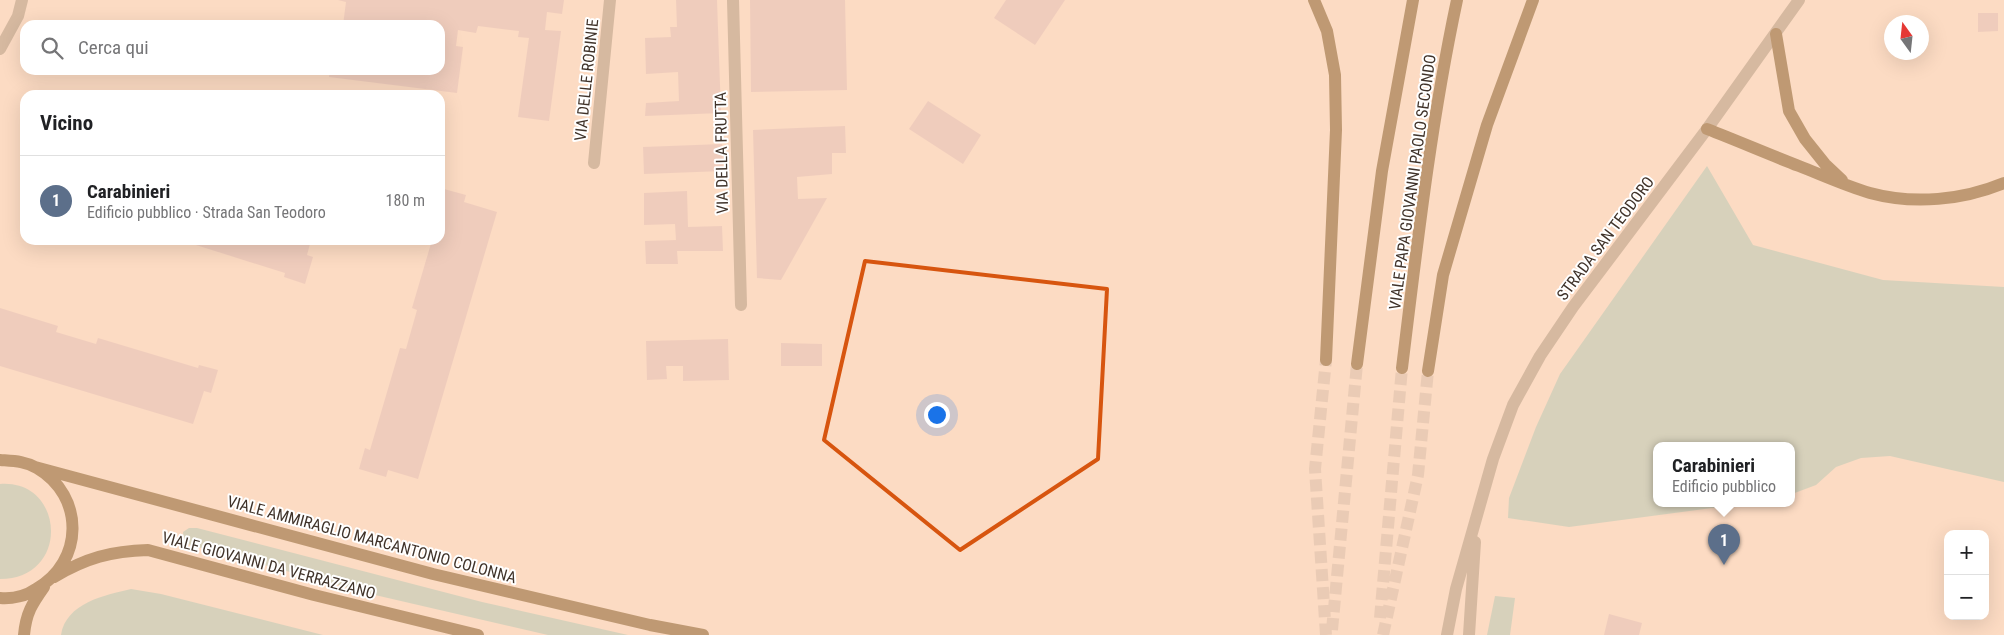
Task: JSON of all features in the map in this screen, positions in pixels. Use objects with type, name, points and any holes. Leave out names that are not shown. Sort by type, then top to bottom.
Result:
[{"type":"main road","points":[[1314,0],[1327,31],[1336,76],[1336,130],[1326,360]]},
{"type":"main road","name":"VIALE PAPA GIOVANNI PAOLO SECONDO","points":[[1356,364],[1382,171],[1413,0]]},
{"type":"main road","name":"VIALE PAPA GIOVANNI PAOLO SECONDO","points":[[1402,368],[1425,179],[1447,47],[1457,0]]},
{"type":"main road","points":[[1428,371],[1443,274],[1487,125],[1532,0]]},
{"type":"main road","points":[[1776,34],[1789,111],[1810,145],[1825,164],[1848,186]]},
{"type":"main road","points":[[1707,129],[1872,194],[1919,200],[1967,195],[1988,190],[2004,183]]},
{"type":"main road","points":[[0,455],[35,467],[49,476],[68,502],[73,533],[70,549],[64,564],[51,580],[28,594],[6,599],[0,598]]},
{"type":"main road","points":[[0,460],[19,461]]},
{"type":"main road","name":"VIALE AMMIRAGLIO MARCANTONIO COLONNA","points":[[35,467],[433,574],[650,625],[703,635]]},
{"type":"main road","name":"VIALE GIOVANNI DA VERRAZZANO","points":[[24,635],[25,618],[35,599],[51,580],[94,557],[125,551],[148,550],[314,596],[478,635]]},
{"type":"street","points":[[0,49],[18,16],[22,0]]},
{"type":"street","name":"VIA DELLE ROBINIE","points":[[594,163],[610,0]]},
{"type":"street","name":"VIA DELLA FRUTTA","points":[[733,0],[741,305]]},
{"type":"street","name":"STRADA SAN TEODORO","points":[[1447,635],[1456,589],[1493,459],[1513,405],[1540,356],[1573,306],[1707,129],[1799,0]]},
{"type":"street","name":"STRADA SAN TEODORO","points":[[1469,635],[1476,517]]},
{"type":"highlighted area","points":[[865,261],[1107,289],[1098,459],[960,550],[824,440]]},
{"type":"green space","points":[[1707,166],[1753,245],[1883,280],[2004,287],[2004,482],[1890,456],[1861,458],[1836,467],[1816,485],[1795,493],[1795,442],[1653,442],[1653,507],[1719,507],[1569,527],[1508,518],[1509,498],[1536,427],[1560,374]]},
{"type":"green space","points":[[0,484],[22,487],[37,497],[47,512],[51,530],[48,548],[39,563],[23,575],[0,579]]},
{"type":"green space","points":[[189,528],[197,528],[482,602],[628,635],[548,635],[375,595],[190,545],[184,541],[183,532]]},
{"type":"green space","points":[[131,589],[161,594],[323,635],[61,635],[64,624],[78,608],[110,594]]},
{"type":"green space","points":[[1495,596],[1515,598],[1510,635],[1487,635]]},
{"type":"building","points":[[338,0],[564,0],[562,14],[547,12],[545,30],[561,31],[549,121],[518,117],[529,38],[518,37],[519,31],[478,26],[476,33],[458,30],[456,46],[463,47],[457,93],[329,77],[329,75],[445,75],[445,20],[344,20],[346,2]]},
{"type":"building","points":[[676,0],[717,0],[721,113],[645,116],[646,103],[679,101],[678,72],[646,74],[645,38],[671,37],[670,27],[677,27]]},
{"type":"building","points":[[750,0],[845,0],[847,90],[751,92]]},
{"type":"building","points":[[1006,0],[1065,0],[1035,45],[994,18]]},
{"type":"building","points":[[1978,13],[1998,13],[1998,31],[1978,32]]},
{"type":"building","points":[[928,101],[981,135],[963,164],[909,129]]},
{"type":"building","points":[[845,126],[846,153],[832,153],[832,174],[797,177],[798,199],[827,198],[781,280],[757,278],[753,130]]},
{"type":"building","points":[[722,144],[723,171],[644,174],[643,147]]},
{"type":"building","points":[[445,189],[466,195],[464,202],[497,212],[418,479],[388,470],[386,477],[359,469],[365,448],[370,450],[400,348],[406,349],[417,310],[412,308],[431,245],[445,245]]},
{"type":"building","points":[[687,191],[688,227],[722,226],[723,251],[677,251],[678,264],[646,264],[645,241],[676,240],[675,224],[644,225],[644,193]]},
{"type":"building","points":[[196,245],[310,245],[307,255],[313,257],[305,284],[284,277],[285,273]]},
{"type":"building","points":[[0,308],[58,326],[56,332],[96,344],[98,338],[198,368],[199,365],[218,370],[211,393],[204,391],[193,424],[0,366]]},
{"type":"building","points":[[728,339],[729,380],[683,381],[683,366],[666,366],[667,379],[647,380],[646,341]]},
{"type":"building","points":[[781,343],[822,344],[822,366],[781,366]]},
{"type":"building","points":[[1609,614],[1642,623],[1639,635],[1604,635]]},
{"type":"tunnel","points":[[1326,360],[1315,469],[1326,635]]},
{"type":"tunnel","points":[[1332,630],[1357,364]]},
{"type":"tunnel","points":[[1380,618],[1402,368]]},
{"type":"tunnel","points":[[1383,635],[1418,475],[1428,371]]},
{"type":"place","name":"Carabinieri","points":[[1724,565]]}]
